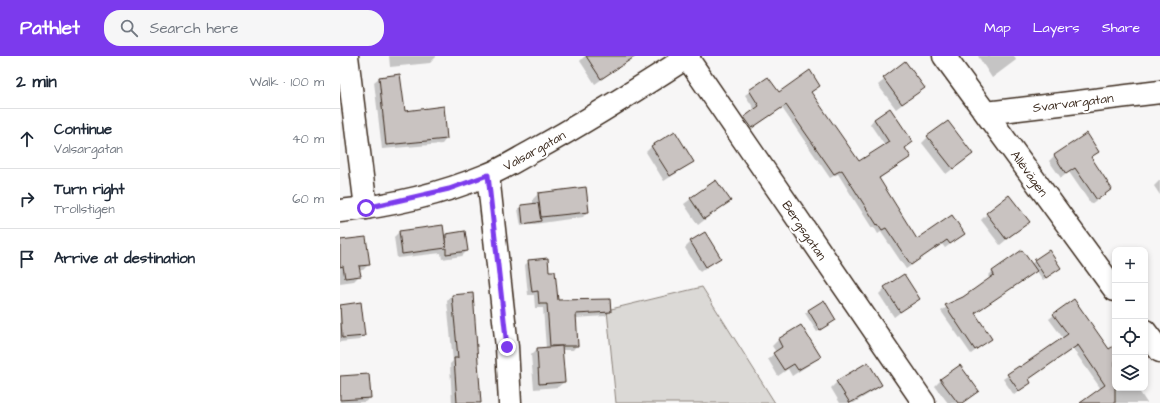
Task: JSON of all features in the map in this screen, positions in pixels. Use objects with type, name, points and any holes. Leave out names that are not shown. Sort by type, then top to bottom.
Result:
[{"type":"street","points":[[347,56],[366,208]]},
{"type":"street","name":"Valsargatan","points":[[340,211],[366,208],[449,189],[488,175],[559,137],[687,56]]},
{"type":"street","name":"Bergsgatan","points":[[687,56],[924,403]]},
{"type":"street","name":"Allévägen","points":[[944,56],[1112,286]]},
{"type":"street","name":"Svarvargatan","points":[[986,113],[1160,92]]},
{"type":"street","points":[[488,175],[507,347],[510,403]]},
{"type":"street","points":[[1148,335],[1160,351]]},
{"type":"shaded area","points":[[702,287],[775,403],[616,403],[607,310]]},
{"type":"building","points":[[586,56],[636,56],[601,79]]},
{"type":"building","points":[[905,61],[925,88],[902,104],[883,78]]},
{"type":"building","points":[[810,70],[820,86],[811,92],[859,161],[889,142],[874,119],[890,108],[913,142],[905,148],[911,157],[879,178],[917,239],[952,215],[965,234],[950,244],[947,240],[911,265],[886,228],[882,230],[878,224],[877,225],[842,170],[834,174],[786,105],[752,128],[744,117],[759,106],[749,90],[768,77],[779,92]]},
{"type":"building","points":[[400,74],[405,111],[444,106],[447,139],[386,145],[379,77]]},
{"type":"building","points":[[948,121],[973,154],[953,169],[927,136]]},
{"type":"building","points":[[675,131],[694,162],[670,176],[651,146]]},
{"type":"building","points":[[1087,133],[1099,152],[1091,157],[1112,189],[1097,200],[1075,168],[1066,174],[1054,155]]},
{"type":"building","points":[[716,180],[731,201],[704,219],[690,198]]},
{"type":"building","points":[[586,187],[589,212],[541,217],[538,193]]},
{"type":"building","points":[[1009,195],[1030,222],[1006,239],[986,213]]},
{"type":"building","points":[[538,203],[541,221],[523,224],[521,205]]},
{"type":"building","points":[[443,225],[446,247],[446,234],[465,231],[468,251],[446,254],[446,248],[402,254],[399,231]]},
{"type":"building","points":[[705,232],[721,258],[706,267],[690,241]]},
{"type":"building","points":[[366,237],[370,265],[359,266],[361,276],[345,278],[343,266],[340,267],[340,240]]},
{"type":"building","points":[[1022,250],[1037,271],[975,313],[992,339],[975,350],[945,305],[963,297],[994,275],[992,271]]},
{"type":"building","points":[[1049,250],[1061,268],[1046,278],[1034,260]]},
{"type":"building","points":[[548,258],[549,271],[555,271],[558,300],[610,299],[611,312],[576,314],[578,346],[550,346],[547,304],[539,304],[538,291],[532,292],[528,260]]},
{"type":"building","points":[[904,274],[920,299],[900,312],[884,287]]},
{"type":"building","points":[[473,293],[481,403],[457,403],[454,358],[458,358],[452,295]]},
{"type":"building","points":[[1074,299],[1109,349],[1112,347],[1112,391],[1115,391],[1115,403],[1080,403],[1105,385],[1078,345],[1029,379],[1031,383],[1019,391],[1007,374],[1019,366],[1020,367],[1068,334],[1053,314]]},
{"type":"building","points":[[824,300],[836,320],[820,330],[808,310]]},
{"type":"building","points":[[361,302],[365,336],[342,338],[340,305]]},
{"type":"building","points":[[801,325],[821,357],[798,370],[794,364],[784,370],[773,353],[782,347],[778,339]]},
{"type":"building","points":[[562,346],[565,382],[539,384],[537,348]]},
{"type":"building","points":[[868,362],[882,385],[850,403],[836,381]]},
{"type":"building","points":[[960,365],[979,391],[962,403],[958,403],[940,379]]},
{"type":"building","points":[[369,374],[371,398],[340,400],[340,376]]},
{"type":"route","points":[[366,208],[449,189],[488,175],[507,347]]}]
